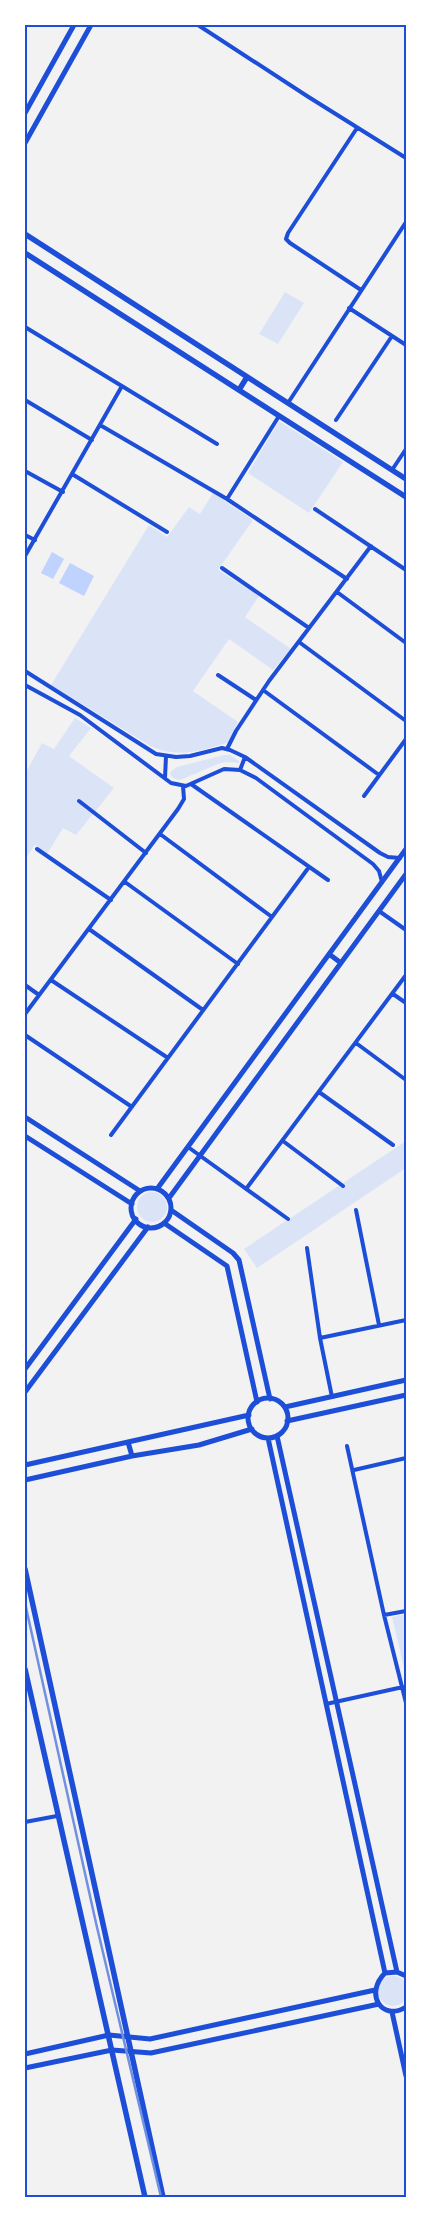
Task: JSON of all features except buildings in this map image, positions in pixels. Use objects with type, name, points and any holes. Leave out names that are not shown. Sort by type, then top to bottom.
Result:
[{"type":"main road","points":[[25,234],[406,479]]},
{"type":"main road","points":[[25,253],[406,497]]},
{"type":"main road","points":[[239,390],[247,377]]},
{"type":"main road","points":[[25,1569],[162,2197]]},
{"type":"main road","points":[[25,1669],[145,2197]]},
{"type":"street","points":[[25,114],[74,25]]},
{"type":"street","points":[[25,144],[91,25]]},
{"type":"street","points":[[198,25],[406,158]]},
{"type":"street","points":[[357,128],[288,233],[286,239],[361,290]]},
{"type":"street","points":[[288,403],[406,222]]},
{"type":"street","points":[[350,308],[406,346]]},
{"type":"street","points":[[25,327],[217,444]]},
{"type":"street","points":[[336,420],[392,336]]},
{"type":"street","points":[[25,556],[122,386]]},
{"type":"street","points":[[25,400],[92,440]]},
{"type":"street","points":[[227,499],[279,416]]},
{"type":"street","points":[[100,425],[227,499],[347,579]]},
{"type":"street","points":[[392,470],[406,448]]},
{"type":"street","points":[[25,471],[63,492]]},
{"type":"street","points":[[72,474],[167,532]]},
{"type":"street","points":[[315,509],[406,570]]},
{"type":"street","points":[[25,535],[35,540]]},
{"type":"street","points":[[227,749],[236,731],[263,690],[371,546]]},
{"type":"street","points":[[222,568],[309,628]]},
{"type":"street","points":[[337,592],[406,642]]},
{"type":"street","points":[[299,642],[406,721]]},
{"type":"street","points":[[25,671],[148,750],[166,756],[190,756],[222,748],[244,757],[380,853],[388,858],[400,858]]},
{"type":"street","points":[[218,675],[256,700]]},
{"type":"street","points":[[25,685],[80,715],[171,783],[183,786],[191,784],[224,769],[240,770],[256,778],[373,864],[379,871],[382,882]]},
{"type":"street","points":[[263,690],[379,775]]},
{"type":"street","points":[[364,796],[406,739]]},
{"type":"street","points":[[165,778],[166,756]]},
{"type":"street","points":[[240,770],[244,757]]},
{"type":"street","points":[[191,784],[328,880]]},
{"type":"street","points":[[25,1014],[160,834],[184,799],[183,786]]},
{"type":"street","points":[[79,801],[146,853]]},
{"type":"street","points":[[313,820],[319,810]]},
{"type":"street","points":[[160,834],[272,917]]},
{"type":"street","points":[[37,849],[112,900]]},
{"type":"street","points":[[157,1189],[406,849]]},
{"type":"street","points":[[111,1135],[309,867]]},
{"type":"street","points":[[169,1198],[406,874]]},
{"type":"street","points":[[125,882],[238,964]]},
{"type":"street","points":[[379,911],[406,930]]},
{"type":"street","points":[[89,930],[203,1010]]},
{"type":"street","points":[[329,954],[341,963]]},
{"type":"street","points":[[246,1189],[406,975]]},
{"type":"street","points":[[51,980],[168,1058]]},
{"type":"street","points":[[25,985],[39,995]]},
{"type":"street","points":[[393,994],[406,1003]]},
{"type":"street","points":[[25,1035],[132,1107]]},
{"type":"street","points":[[356,1043],[406,1080]]},
{"type":"street","points":[[320,1092],[393,1145]]},
{"type":"street","points":[[25,1117],[140,1191]]},
{"type":"street","points":[[25,1136],[132,1204]]},
{"type":"street","points":[[282,1141],[343,1186]]},
{"type":"street","points":[[188,1147],[201,1154],[288,1219]]},
{"type":"street","points":[[148,1188],[157,1189],[169,1198],[171,1210],[164,1223],[156,1227],[148,1227],[136,1219],[132,1212],[132,1204],[140,1191],[148,1188]]},
{"type":"street","points":[[171,1210],[233,1253],[239,1260],[270,1399]]},
{"type":"street","points":[[356,1210],[379,1325]]},
{"type":"street","points":[[25,1369],[136,1219]]},
{"type":"street","points":[[164,1223],[227,1266],[257,1402]]},
{"type":"street","points":[[25,1392],[148,1227]]},
{"type":"street","points":[[307,1248],[320,1338],[332,1397]]},
{"type":"street","points":[[320,1338],[406,1320]]},
{"type":"street","points":[[284,1407],[288,1421],[284,1431],[277,1436],[268,1438],[260,1436],[252,1429],[249,1415],[257,1402],[270,1399],[284,1407],[406,1380]]},
{"type":"street","points":[[288,1421],[406,1394]]},
{"type":"street","points":[[25,1465],[249,1415]]},
{"type":"street","points":[[25,1480],[132,1456],[199,1445],[252,1429]]},
{"type":"street","points":[[277,1436],[397,1972]]},
{"type":"street","points":[[268,1438],[385,1973]]},
{"type":"street","points":[[128,1442],[132,1456]]},
{"type":"street","points":[[347,1446],[354,1470],[384,1615],[406,1703]]},
{"type":"street","points":[[354,1470],[406,1458]]},
{"type":"street","points":[[384,1615],[406,1611]]},
{"type":"street","points":[[326,1704],[403,1687]]},
{"type":"street","points":[[25,1822],[58,1816]]},
{"type":"street","points":[[406,1976],[397,1972],[385,1973],[379,1979],[375,1990],[379,2004],[386,2010],[392,2012],[405,2008],[406,2016]]},
{"type":"street","points":[[25,2054],[109,2036],[150,2039],[375,1990]]},
{"type":"street","points":[[25,2068],[112,2050],[151,2053],[379,2004]]},
{"type":"street","points":[[392,2012],[406,2076]]},
{"type":"shaded area","points":[[285,292],[304,303],[278,344],[259,334]]},
{"type":"shaded area","points":[[279,421],[343,462],[309,513],[248,473]]},
{"type":"shaded area","points":[[213,493],[253,520],[218,570],[259,596],[245,617],[291,649],[273,670],[229,639],[193,691],[238,722],[229,742],[190,752],[171,752],[152,747],[51,685],[149,525],[167,537],[189,507],[200,514]]},
{"type":"shaded area","points":[[75,718],[91,728],[69,756],[114,788],[76,835],[63,828],[47,854],[35,845],[25,859],[25,774],[42,743],[54,749]]},
{"type":"shaded area","points":[[230,755],[239,763],[226,762],[218,764],[180,780],[171,776],[170,772],[177,767]]},
{"type":"shaded area","points":[[406,1141],[406,1168],[257,1268],[244,1249]]},
{"type":"shaded area","points":[[152,1192],[163,1196],[167,1207],[163,1218],[152,1222],[141,1218],[137,1207],[141,1196]]},
{"type":"shaded area","points":[[406,1614],[406,1677],[392,1617]]},
{"type":"shaded area","points":[[393,1976],[403,1981],[408,1991],[403,2001],[393,2006],[383,2001],[378,1991],[383,1981]]},
{"type":"water","points":[[52,552],[64,559],[53,579],[41,573]]},
{"type":"water","points":[[70,563],[94,576],[84,596],[59,583]]},
{"type":"railway","points":[[25,1603],[96,1923],[161,2197]]}]
